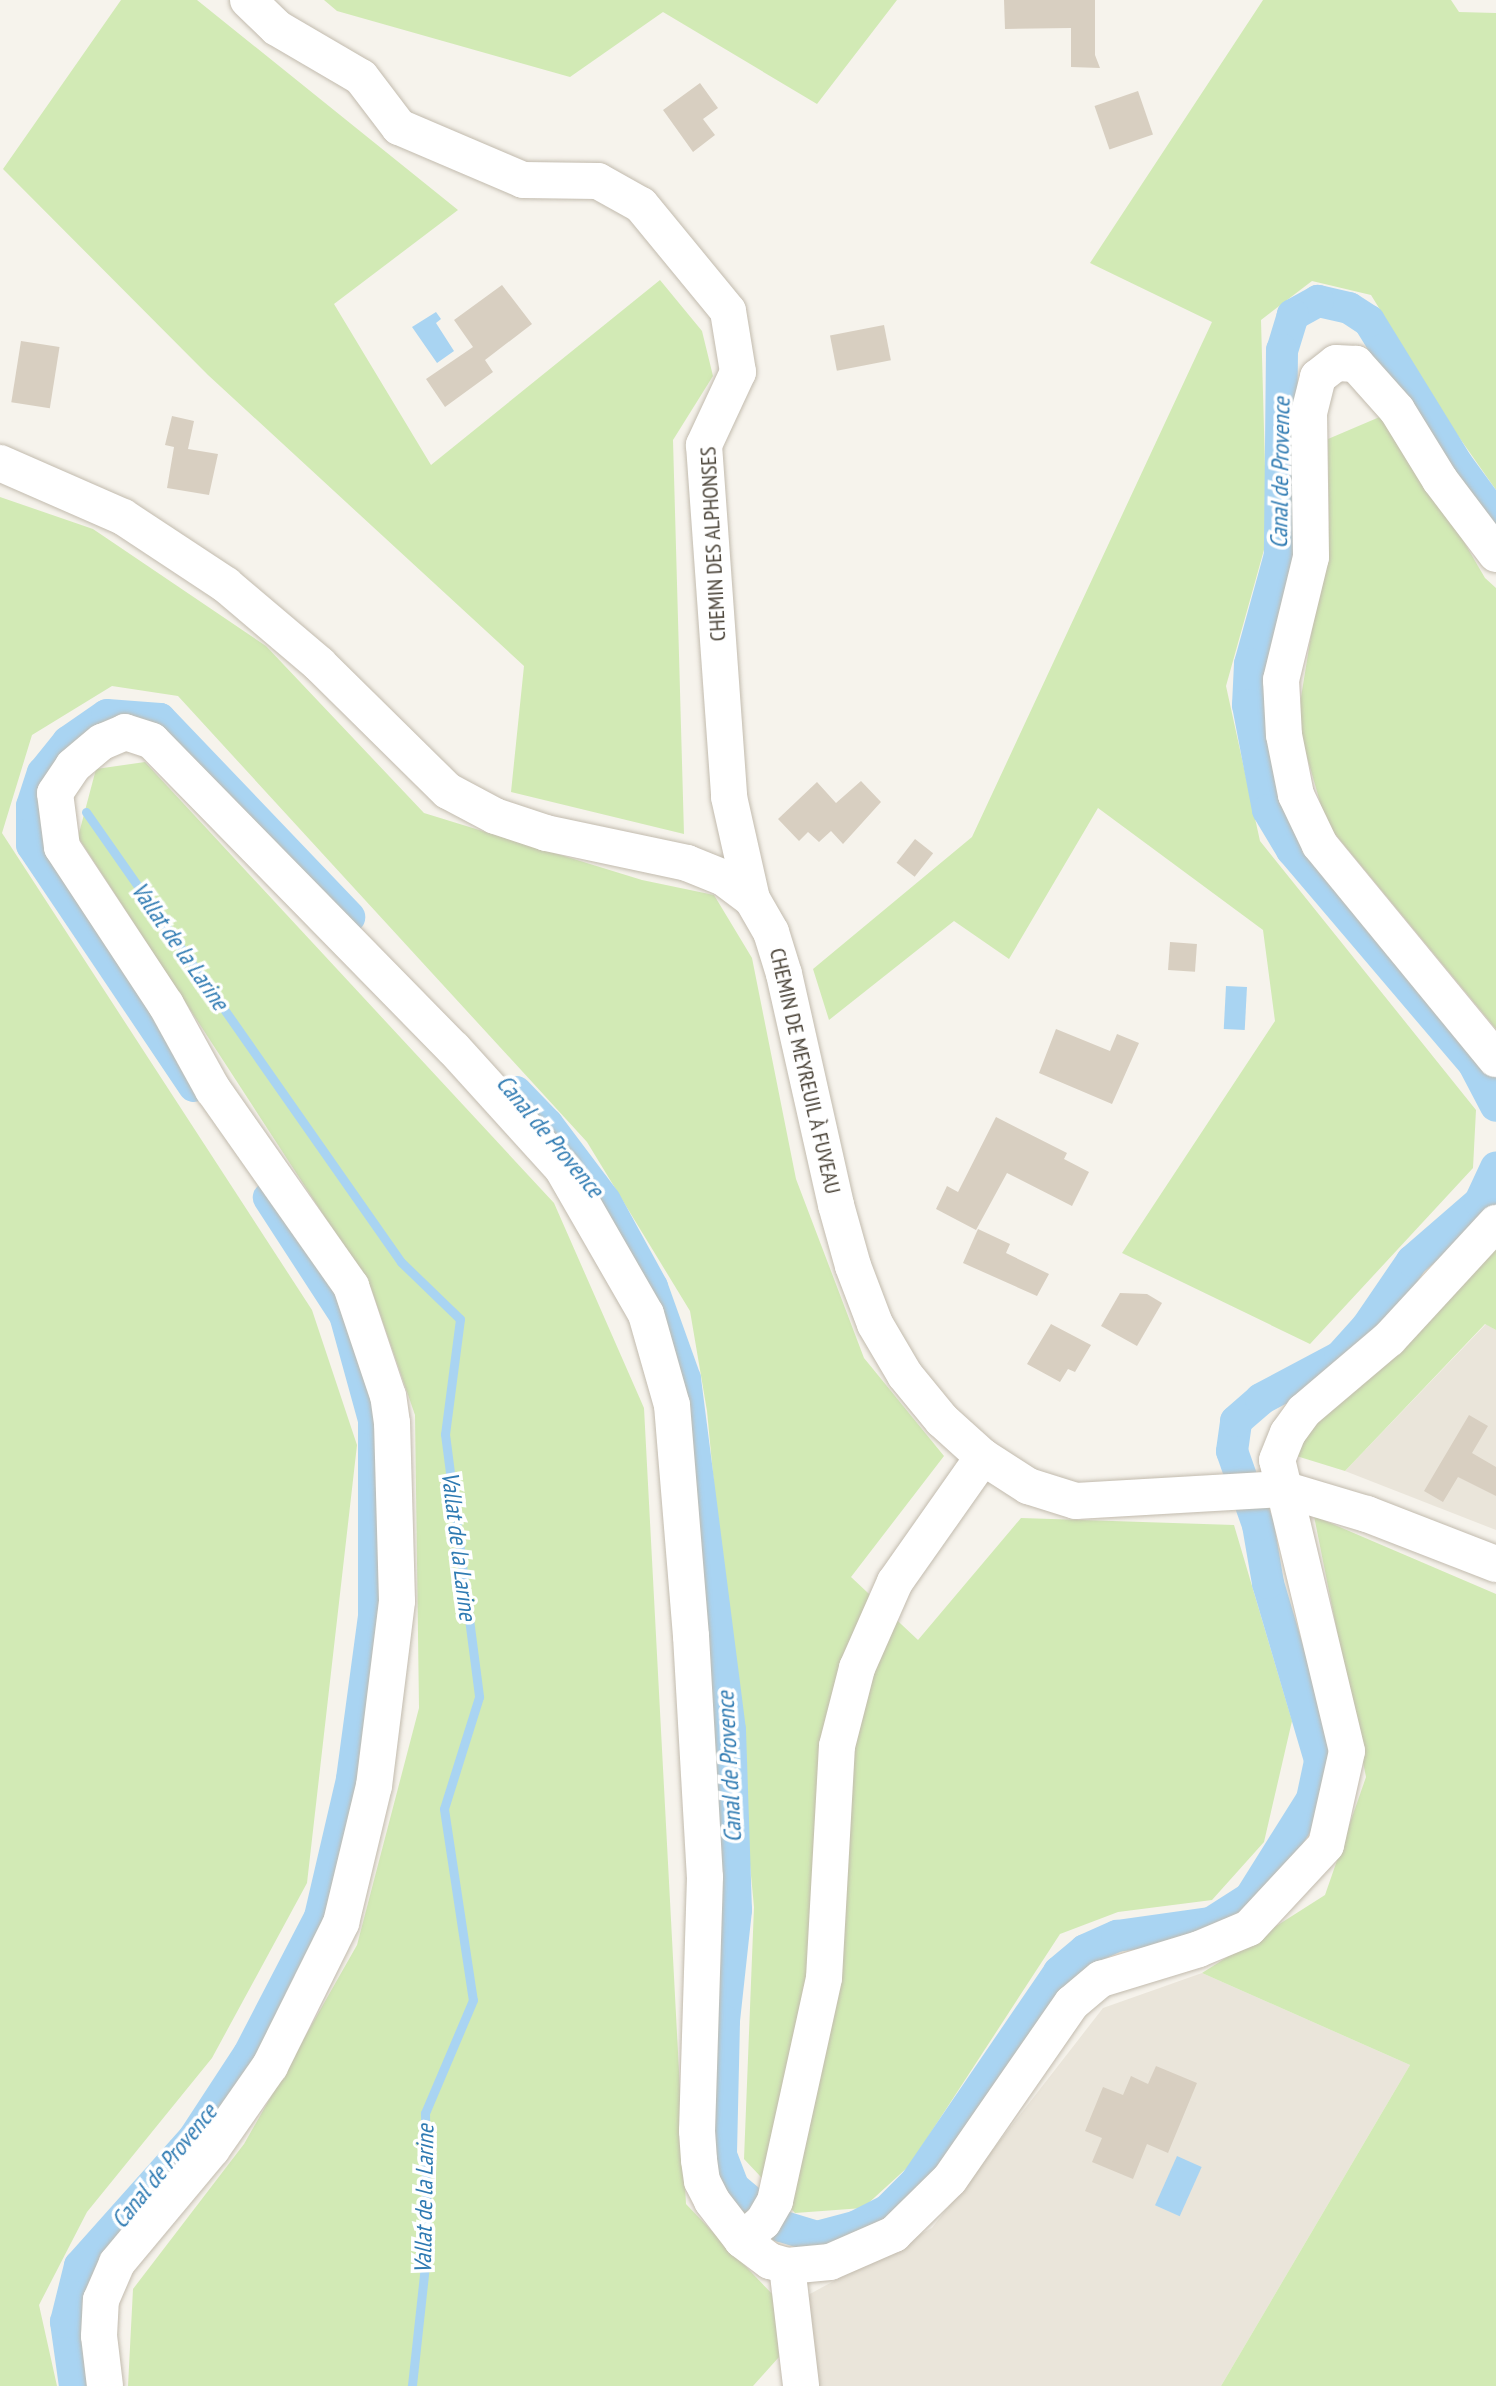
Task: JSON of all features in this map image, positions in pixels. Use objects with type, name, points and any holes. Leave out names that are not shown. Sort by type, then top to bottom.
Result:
[{"type":"street","name":"CHEMIN DES ALPHONSES","points":[[248,0],[277,28],[361,77],[399,127],[523,180],[598,181],[641,205],[728,311],[738,372],[704,445],[729,797],[752,899]]},
{"type":"street","points":[[1496,554],[1440,480],[1397,410],[1356,364],[1336,363],[1318,377],[1309,412],[1311,557],[1281,680],[1284,735],[1296,795],[1320,845],[1496,1059]]},
{"type":"street","name":"CHEMIN DE MEYREUIL À FUVEAU","points":[[0,463],[123,517],[226,585],[319,664],[448,791],[495,816],[546,833],[687,863],[724,878],[752,899],[771,932],[784,974],[840,1220],[875,1324],[905,1375],[942,1420],[983,1457],[1028,1486],[1076,1501],[1223,1490],[1283,1489],[1367,1514],[1496,1564]]},
{"type":"street","points":[[105,2386],[99,2336],[101,2300],[117,2263],[212,2149],[270,2066],[341,1923],[374,1786],[397,1601],[392,1423],[388,1396],[351,1286],[213,1090],[166,1005],[62,847],[55,793],[73,766],[102,742],[125,732],[152,741],[454,1049],[562,1168],[646,1314],[672,1405],[691,1636],[705,1877],[697,2131],[699,2160],[702,2181],[712,2201],[760,2221]]},
{"type":"street","points":[[983,1457],[895,1582],[857,1668],[837,1746],[824,1978],[760,2221],[770,2261],[787,2266],[830,2262],[894,2234],[950,2179],[1072,2003],[1101,1979],[1199,1949],[1249,1928],[1326,1845],[1347,1751],[1277,1460],[1288,1433],[1304,1411],[1389,1339],[1496,1223]]},
{"type":"street","points":[[787,2266],[801,2386]]},
{"type":"shaded area","points":[[1486,1324],[1496,1330],[1496,1530],[1345,1471]]},
{"type":"shaded area","points":[[1202,1973],[1410,2065],[1221,2386],[815,2386],[808,2295],[932,2228],[1103,2008]]},
{"type":"green space","points":[[121,0],[197,0],[458,210],[334,304],[431,465],[660,280],[702,331],[713,376],[673,440],[684,834],[511,792],[524,666],[208,375],[3,169]]},
{"type":"green space","points":[[324,0],[897,0],[817,104],[663,12],[570,77],[337,11]]},
{"type":"green space","points":[[1263,0],[1451,0],[1459,12],[1496,13],[1496,490],[1454,430],[1371,295],[1312,281],[1261,320],[1267,539],[1226,686],[1260,841],[1476,1110],[1473,1168],[1310,1344],[1122,1253],[1275,1021],[1263,930],[1098,808],[1009,959],[954,921],[829,1020],[813,969],[972,837],[1212,322],[1090,263]]},
{"type":"green space","points":[[1389,413],[1485,578],[1496,588],[1496,1029],[1326,823],[1297,722],[1329,524],[1328,439]]},
{"type":"green space","points":[[0,497],[93,529],[266,646],[424,813],[642,880],[714,895],[752,958],[796,1179],[864,1358],[944,1456],[851,1577],[918,1640],[1021,1518],[1234,1525],[1292,1721],[1264,1842],[1212,1900],[1118,1912],[1060,1934],[909,2166],[863,2208],[795,2213],[744,2159],[754,1907],[707,1411],[690,1311],[587,1142],[178,696],[112,686],[32,735],[2,833],[312,1310],[357,1445],[307,1883],[212,2058],[87,2212],[39,2305],[57,2386],[0,2386]]},
{"type":"green space","points":[[145,762],[554,1203],[644,1408],[686,2204],[775,2297],[779,2357],[753,2386],[128,2386],[133,2289],[244,2144],[357,1945],[419,1708],[415,1415],[371,1288],[78,837],[96,769]]},
{"type":"green space","points":[[1496,1249],[1496,1330],[1485,1324],[1345,1471],[1290,1454],[1315,1423]]},
{"type":"green space","points":[[1314,1516],[1496,1594],[1496,2386],[1221,2386],[1410,2065],[1202,1973],[1325,1895],[1366,1777]]},
{"type":"water","points":[[436,312],[441,319],[436,323],[454,351],[437,363],[412,327]]},
{"type":"water","points":[[1226,986],[1247,987],[1245,1030],[1224,1029]]},
{"type":"water","points":[[1177,2156],[1202,2167],[1180,2216],[1155,2205]]},
{"type":"building","points":[[1004,0],[1095,0],[1095,55],[1100,68],[1071,67],[1071,28],[1005,29]]},
{"type":"building","points":[[700,83],[718,108],[703,119],[715,135],[693,152],[663,110]]},
{"type":"building","points":[[1138,91],[1153,134],[1109,149],[1095,106]]},
{"type":"building","points":[[502,285],[532,324],[485,360],[493,372],[445,407],[426,379],[473,347],[454,320]]},
{"type":"building","points":[[884,325],[891,360],[837,371],[830,335]]},
{"type":"building","points":[[21,341],[60,347],[50,408],[11,402]]},
{"type":"building","points":[[172,416],[194,421],[188,449],[218,454],[209,495],[167,488],[174,447],[165,445]]},
{"type":"building","points":[[861,781],[881,802],[843,844],[831,831],[819,842],[808,832],[799,841],[778,819],[817,782],[836,803]]},
{"type":"building","points":[[915,839],[933,853],[915,877],[897,863]]},
{"type":"building","points":[[1170,942],[1197,944],[1195,972],[1168,970]]},
{"type":"building","points":[[1056,1029],[1110,1051],[1117,1034],[1139,1043],[1112,1104],[1039,1073]]},
{"type":"building","points":[[996,1117],[1067,1153],[1064,1159],[1089,1172],[1072,1206],[1007,1173],[976,1230],[936,1209],[947,1186],[958,1192]]},
{"type":"building","points":[[978,1229],[1010,1244],[1006,1253],[1049,1274],[1037,1296],[963,1263]]},
{"type":"building","points":[[1120,1293],[1147,1294],[1162,1303],[1137,1346],[1101,1326]]},
{"type":"building","points":[[1051,1324],[1091,1345],[1075,1372],[1068,1369],[1060,1382],[1027,1364]]},
{"type":"building","points":[[1469,1415],[1488,1426],[1472,1453],[1496,1467],[1496,1496],[1458,1477],[1443,1502],[1424,1491]]},
{"type":"building","points":[[1156,2066],[1197,2083],[1168,2153],[1147,2144],[1133,2179],[1092,2162],[1102,2138],[1085,2131],[1103,2087],[1123,2095],[1131,2076],[1148,2084]]},
{"type":"waterway","name":"Canal de Provence","points":[[1496,517],[1457,464],[1369,321],[1349,308],[1318,301],[1293,315],[1282,350],[1280,555],[1250,664],[1248,705],[1268,810],[1292,850],[1474,1064],[1496,1106]]},
{"type":"waterway","name":"Canal de Provence","points":[[194,1086],[32,845],[32,806],[43,773],[68,742],[107,715],[160,719],[349,917]]},
{"type":"waterway","name":"Vallat de la Larine","points":[[86,812],[401,1262],[460,1319],[445,1434],[479,1697],[444,1809],[473,2000],[425,2113],[427,2247],[412,2386]]},
{"type":"waterway","name":"Canal de Provence","points":[[516,1092],[547,1124],[605,1201],[652,1287],[685,1379],[730,1730],[736,1910],[724,2021],[721,2155],[733,2187],[781,2226],[817,2237],[855,2227],[888,2210],[916,2182],[1059,1972],[1085,1950],[1117,1936],[1211,1923],[1250,1898],[1312,1799],[1320,1760],[1268,1583],[1258,1525],[1232,1451],[1236,1421],[1261,1399],[1340,1357],[1367,1327],[1412,1261],[1480,1202],[1496,1168]]},
{"type":"waterway","name":"Canal de Provence","points":[[75,2386],[66,2322],[80,2266],[194,2138],[249,2054],[320,1917],[352,1779],[374,1617],[374,1420],[345,1315],[269,1198]]}]
